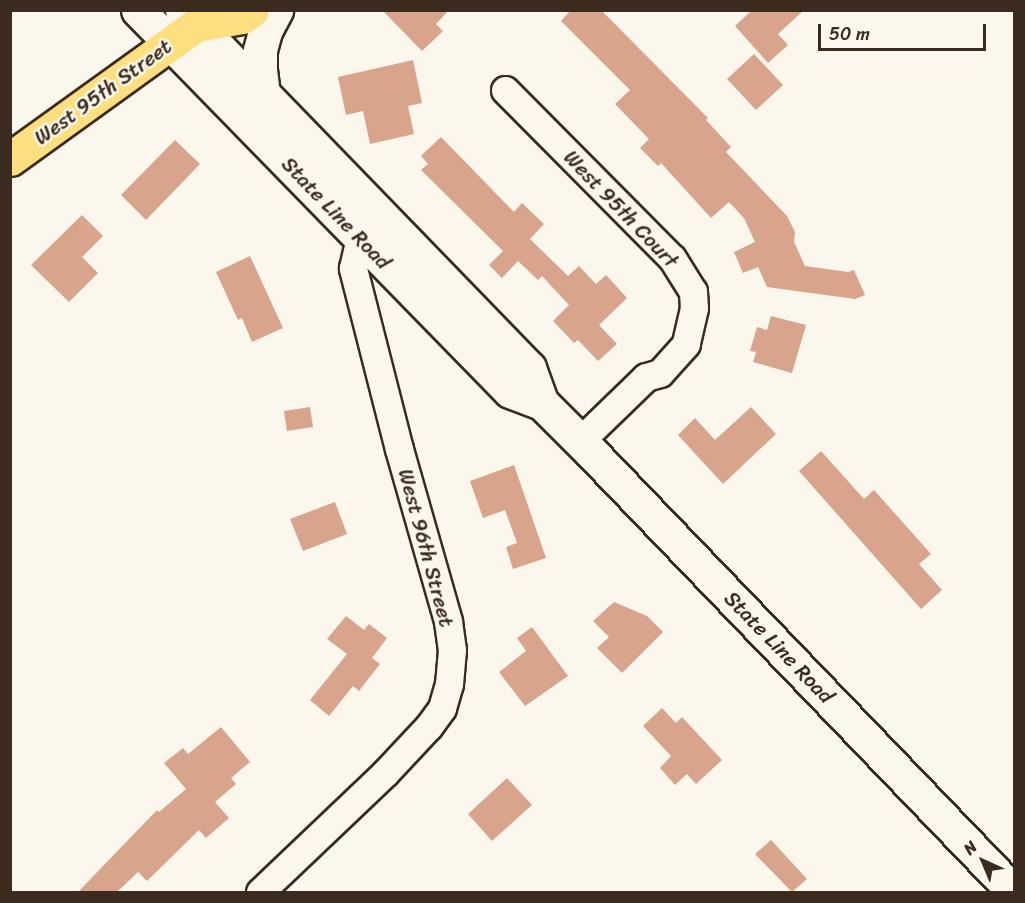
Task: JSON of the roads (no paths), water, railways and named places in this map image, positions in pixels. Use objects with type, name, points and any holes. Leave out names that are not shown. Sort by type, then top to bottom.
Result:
[{"type":"main road","name":"State Line Road","points":[[138,10],[170,43],[370,226]]},
{"type":"main road","points":[[196,15],[242,17],[252,10]]},
{"type":"main road","points":[[263,94],[260,50],[276,10]]},
{"type":"main road","name":"State Line Road","points":[[196,15],[510,391],[542,403],[1014,891]]},
{"type":"main road","name":"West 95th Street","points":[[10,159],[170,43],[196,15]]},
{"type":"street","name":"West 95th Court","points":[[505,90],[672,258],[693,291],[692,327],[686,344],[660,373],[646,377],[585,446]]},
{"type":"street","name":"West 96th Street","points":[[260,892],[385,773],[429,726],[441,708],[449,684],[452,650],[448,621],[399,449],[353,268],[370,226]]}]
